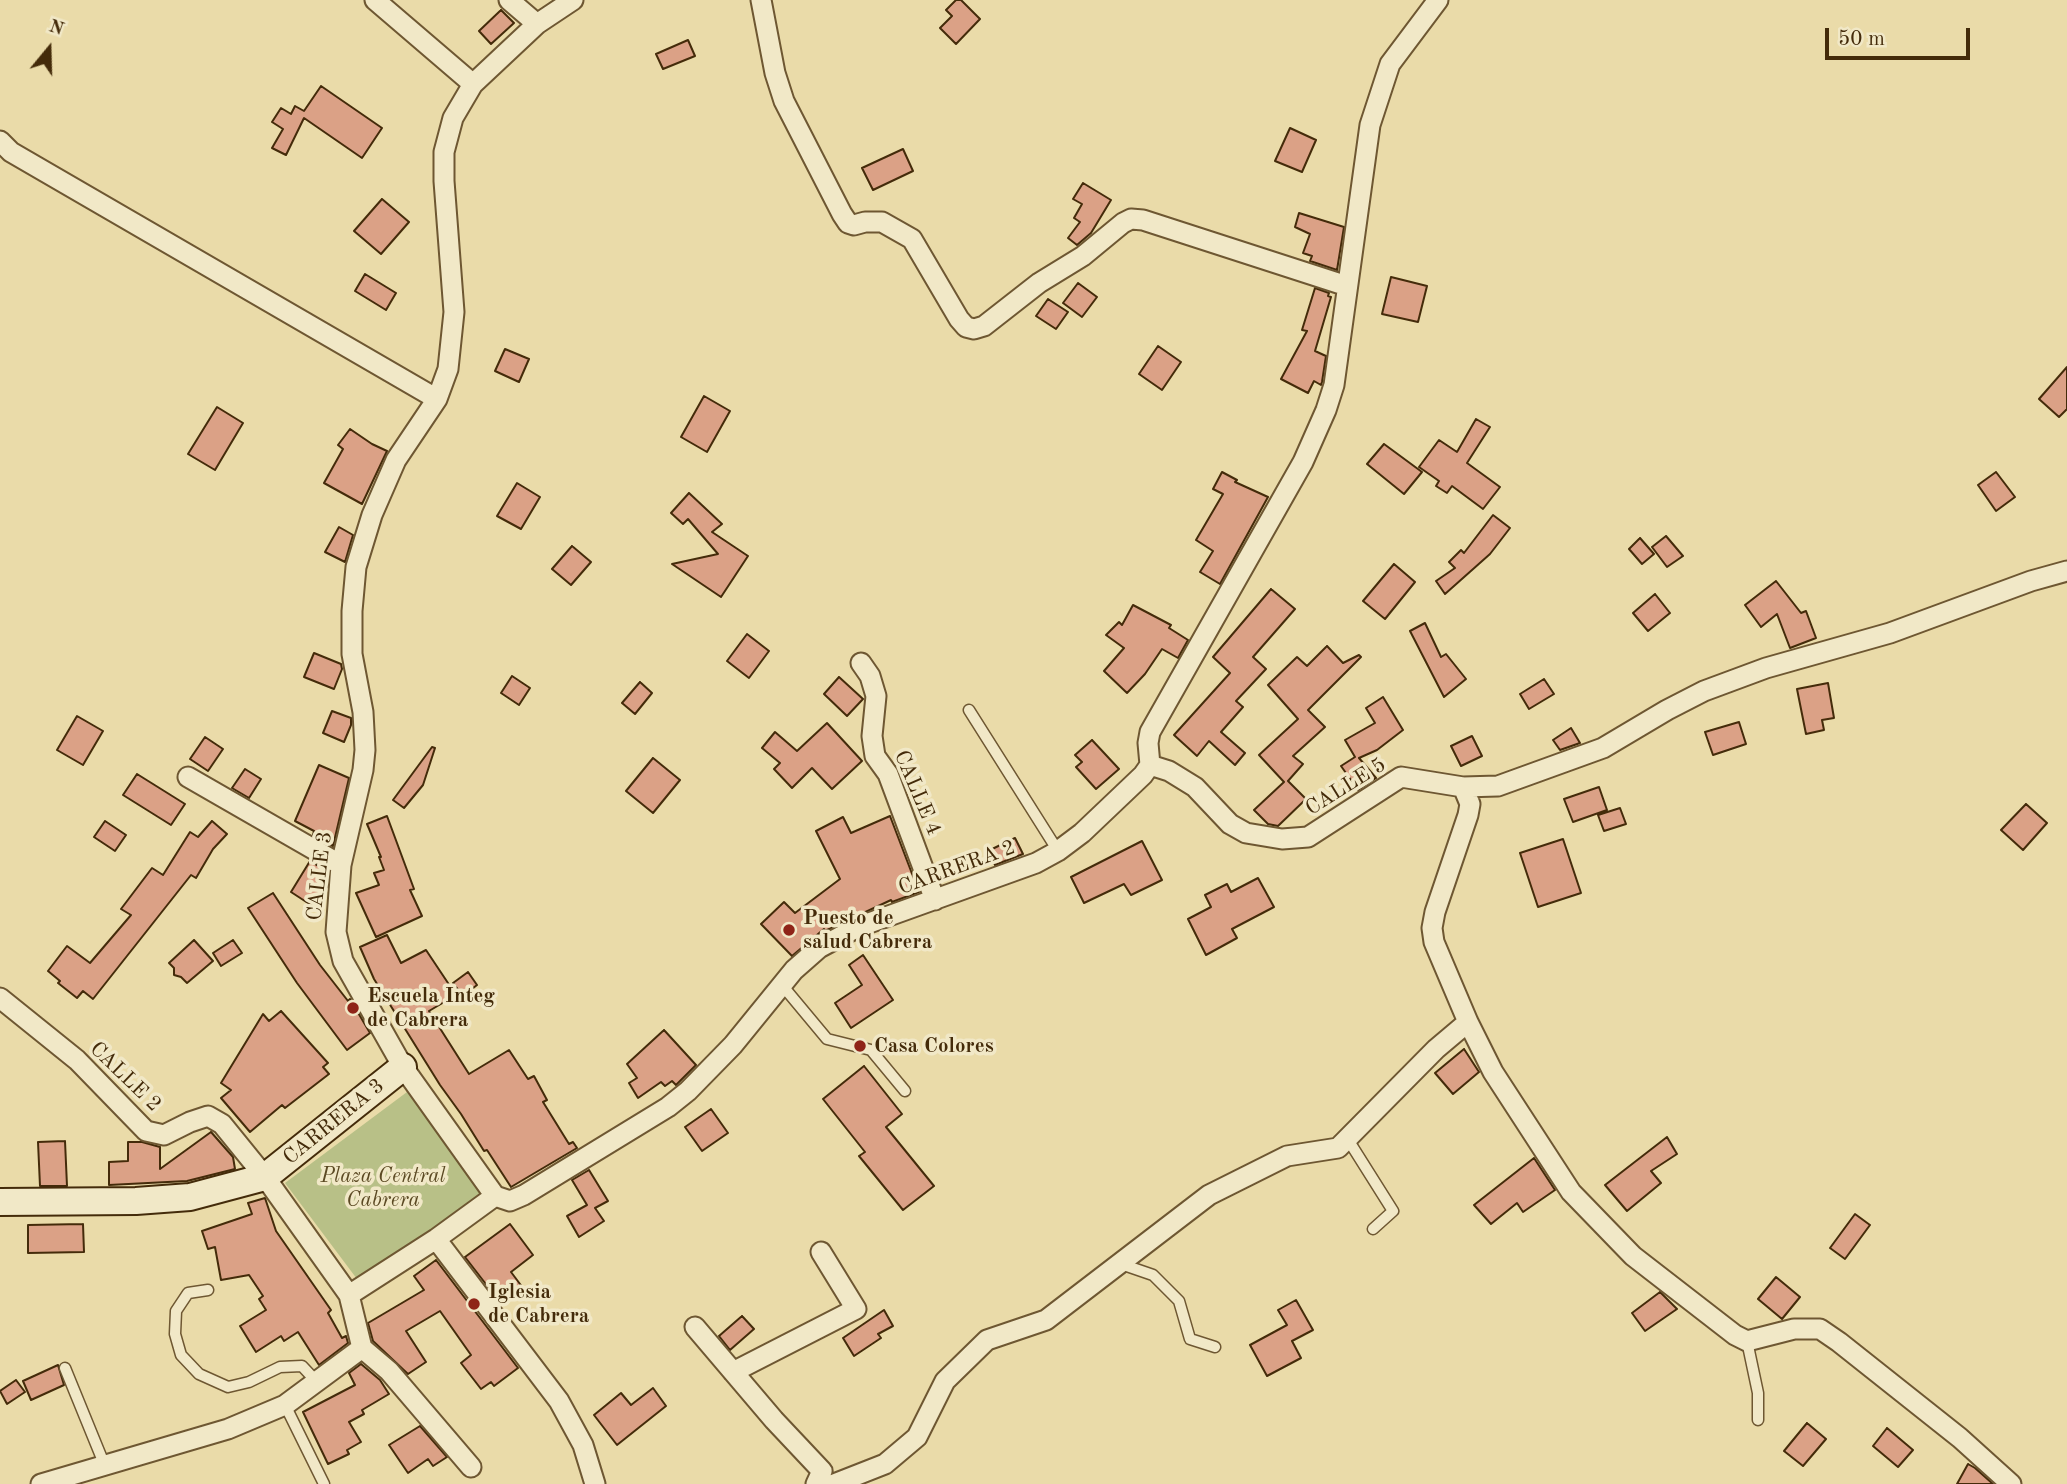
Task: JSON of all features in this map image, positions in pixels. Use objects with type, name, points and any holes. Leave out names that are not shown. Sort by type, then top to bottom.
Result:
[{"type":"street","points":[[375,0],[473,84]]},
{"type":"street","points":[[509,0],[537,24]]},
{"type":"street","name":"CALLE 3","points":[[495,1196],[403,1067],[344,961],[336,932],[341,864],[363,770],[365,750],[363,712],[352,654],[352,611],[356,567],[372,514],[396,460],[437,399],[448,369],[454,312],[444,152],[453,118],[473,84],[537,24],[573,0]]},
{"type":"street","points":[[761,0],[775,73],[784,101],[842,214],[848,223],[854,225],[882,222],[912,239],[958,319],[966,327],[974,329],[984,326],[1039,283],[1083,256],[1131,219],[1143,220],[1347,286]]},
{"type":"street","points":[[1150,765],[1150,732],[1303,462],[1326,410],[1334,385],[1370,125],[1390,64],[1438,0]]},
{"type":"street","points":[[0,141],[11,152],[437,399]]},
{"type":"street","name":"CALLE 5","points":[[1150,765],[1170,771],[1195,787],[1230,824],[1246,833],[1282,839],[1308,837],[1401,777],[1463,787],[1498,786],[1603,748],[1704,691],[1766,668],[1890,633],[2031,581],[2067,571]]},
{"type":"street","name":"CALLE 4","points":[[861,663],[870,676],[876,696],[872,736],[875,756],[888,774],[935,900]]},
{"type":"street","name":"CARRERA 2","points":[[495,1196],[510,1201],[524,1195],[668,1107],[688,1091],[733,1045],[794,970],[819,948],[858,927],[1036,863],[1058,851],[1082,833],[1143,775],[1150,765]]},
{"type":"street","points":[[188,777],[341,864]]},
{"type":"street","points":[[1463,787],[1470,804],[1468,815],[1435,912],[1433,942],[1493,1072],[1571,1192],[1633,1256],[1735,1335],[1747,1341],[1794,1329],[1820,1329],[1960,1438],[2011,1484]]},
{"type":"street","name":"CALLE 2","points":[[0,998],[108,1089],[132,1119],[146,1131],[164,1135],[208,1116],[222,1124],[265,1177],[349,1295],[362,1348]]},
{"type":"street","points":[[834,1484],[885,1464],[917,1437],[945,1381],[987,1340],[1046,1320],[1209,1195],[1287,1156],[1338,1148],[1436,1049],[1468,1022]]},
{"type":"street","name":"CARRERA 3","points":[[265,1177],[403,1067]]},
{"type":"street","points":[[0,1202],[136,1201],[190,1196],[265,1177]]},
{"type":"street","points":[[349,1295],[495,1196]]},
{"type":"street","points":[[436,1238],[559,1401],[583,1445],[594,1484]]},
{"type":"street","points":[[733,1372],[856,1309],[821,1252]]},
{"type":"street","points":[[695,1327],[822,1472],[816,1484]]},
{"type":"street","points":[[41,1484],[228,1429],[285,1405],[362,1348],[389,1371],[471,1467]]},
{"type":"lane","points":[[969,710],[1058,851]]},
{"type":"lane","points":[[782,985],[827,1039],[871,1050],[905,1091]]},
{"type":"lane","points":[[1347,1138],[1393,1211],[1373,1230]]},
{"type":"lane","points":[[1119,1263],[1153,1275],[1178,1301],[1190,1339],[1215,1347]]},
{"type":"lane","points":[[208,1290],[188,1293],[176,1311],[174,1334],[181,1355],[199,1374],[228,1387],[249,1382],[280,1367],[302,1366],[316,1381]]},
{"type":"lane","points":[[1747,1341],[1758,1393],[1758,1420]]},
{"type":"lane","points":[[65,1368],[106,1466]]},
{"type":"lane","points":[[285,1405],[324,1484]]},
{"type":"green space","name":"Plaza Central Cabrera","points":[[407,1092],[483,1194],[360,1283],[285,1183]]},
{"type":"building","points":[[956,0],[961,0],[980,19],[956,44],[940,28],[952,16],[946,10]]},
{"type":"building","points":[[501,10],[514,23],[491,44],[479,31]]},
{"type":"building","points":[[688,40],[695,56],[663,69],[656,54]]},
{"type":"building","points":[[321,86],[382,128],[362,158],[304,118],[286,155],[272,148],[283,129],[272,122],[281,108],[291,114],[295,106],[304,111]]},
{"type":"building","points":[[1290,128],[1316,140],[1302,172],[1275,161]]},
{"type":"building","points":[[903,149],[913,171],[873,190],[862,168]]},
{"type":"building","points":[[1083,183],[1111,200],[1091,233],[1077,245],[1068,238],[1080,222],[1074,218],[1082,204],[1073,199]]},
{"type":"building","points":[[382,199],[409,222],[381,254],[354,231]]},
{"type":"building","points":[[1299,213],[1344,227],[1337,270],[1310,261],[1312,256],[1303,253],[1310,234],[1295,227]]},
{"type":"building","points":[[365,274],[396,293],[386,310],[355,291]]},
{"type":"building","points":[[1391,277],[1427,286],[1418,322],[1382,314]]},
{"type":"building","points":[[1078,283],[1097,297],[1082,317],[1063,303]]},
{"type":"building","points":[[1315,288],[1329,293],[1328,296],[1331,297],[1315,351],[1326,356],[1322,382],[1321,385],[1314,381],[1308,393],[1281,379],[1307,331],[1302,330]]},
{"type":"building","points":[[1048,299],[1068,312],[1056,329],[1036,316]]},
{"type":"building","points":[[1158,346],[1181,362],[1162,390],[1139,374]]},
{"type":"building","points":[[505,349],[529,359],[519,382],[495,371]]},
{"type":"building","points":[[2067,367],[2067,409],[2059,417],[2039,399]]},
{"type":"building","points":[[704,396],[730,411],[707,452],[681,437]]},
{"type":"building","points":[[217,407],[243,423],[215,470],[188,454]]},
{"type":"building","points":[[1476,419],[1490,427],[1467,463],[1500,487],[1483,509],[1452,486],[1447,493],[1436,486],[1439,481],[1419,467],[1439,440],[1457,452]]},
{"type":"building","points":[[350,429],[387,451],[362,504],[324,483],[343,449],[338,445]]},
{"type":"building","points":[[1384,444],[1422,472],[1404,494],[1367,464]]},
{"type":"building","points":[[1222,472],[1237,480],[1235,482],[1268,497],[1220,584],[1200,572],[1213,551],[1196,540],[1223,494],[1213,489]]},
{"type":"building","points":[[1996,472],[2015,497],[1996,511],[1978,485]]},
{"type":"building","points":[[517,483],[540,497],[521,529],[497,516]]},
{"type":"building","points":[[689,493],[722,524],[712,532],[748,556],[721,597],[672,564],[718,554],[688,519],[683,524],[671,513]]},
{"type":"building","points":[[1493,515],[1510,528],[1490,554],[1445,594],[1436,581],[1455,568],[1449,562],[1461,550],[1464,553]]},
{"type":"building","points":[[339,527],[353,535],[345,562],[325,552]]},
{"type":"building","points":[[1666,536],[1683,556],[1667,567],[1652,547]]},
{"type":"building","points":[[1640,538],[1654,554],[1642,564],[1629,549]]},
{"type":"building","points":[[572,546],[591,562],[571,585],[552,569]]},
{"type":"building","points":[[1394,564],[1415,582],[1385,619],[1363,601]]},
{"type":"building","points":[[1776,581],[1801,613],[1806,611],[1816,638],[1790,648],[1777,614],[1761,627],[1745,605]]},
{"type":"building","points":[[1271,589],[1295,609],[1253,657],[1266,669],[1236,701],[1243,707],[1221,732],[1245,753],[1235,765],[1209,741],[1197,756],[1174,735],[1230,673],[1213,657]]},
{"type":"building","points":[[1655,594],[1670,613],[1648,631],[1633,613]]},
{"type":"building","points":[[1133,605],[1171,625],[1169,628],[1188,640],[1178,658],[1162,649],[1145,674],[1127,693],[1104,671],[1124,648],[1106,635],[1119,622],[1122,625]]},
{"type":"building","points":[[1425,623],[1441,657],[1446,654],[1466,679],[1444,697],[1410,631]]},
{"type":"building","points":[[747,634],[769,651],[749,678],[727,661]]},
{"type":"building","points":[[1327,646],[1343,663],[1359,655],[1361,657],[1308,710],[1325,727],[1293,756],[1303,764],[1288,781],[1306,799],[1278,826],[1268,824],[1254,810],[1284,782],[1259,755],[1298,719],[1268,685],[1297,657],[1307,666]]},
{"type":"building","points":[[314,653],[341,664],[342,669],[334,689],[304,677]]},
{"type":"building","points":[[512,676],[530,688],[519,705],[501,693]]},
{"type":"building","points":[[839,677],[863,699],[847,716],[824,694]]},
{"type":"building","points":[[1544,679],[1554,694],[1529,709],[1520,694]]},
{"type":"building","points":[[640,682],[652,693],[635,714],[622,703]]},
{"type":"building","points":[[1828,683],[1834,718],[1822,720],[1824,730],[1806,734],[1797,689]]},
{"type":"building","points":[[1383,697],[1403,730],[1377,750],[1359,758],[1376,778],[1358,790],[1341,766],[1355,757],[1345,740],[1375,723],[1366,708]]},
{"type":"building","points":[[332,711],[351,718],[344,742],[323,733]]},
{"type":"building","points":[[77,716],[103,731],[83,765],[57,750]]},
{"type":"building","points":[[1739,722],[1746,744],[1713,755],[1705,732]]},
{"type":"building","points":[[827,723],[862,761],[832,789],[812,768],[792,788],[774,769],[780,763],[762,748],[775,732],[797,751]]},
{"type":"building","points":[[1571,728],[1580,743],[1560,750],[1553,740]]},
{"type":"building","points":[[1472,736],[1482,756],[1461,766],[1451,746]]},
{"type":"building","points":[[205,737],[223,749],[208,771],[190,759]]},
{"type":"building","points":[[1092,740],[1119,769],[1096,789],[1076,767],[1082,762],[1075,755]]},
{"type":"building","points":[[432,747],[435,748],[423,785],[404,808],[393,800]]},
{"type":"building","points":[[653,758],[680,780],[653,813],[626,791]]},
{"type":"building","points":[[319,765],[349,778],[333,846],[295,821]]},
{"type":"building","points":[[245,769],[261,779],[249,798],[232,788]]},
{"type":"building","points":[[137,774],[185,804],[171,825],[123,795]]},
{"type":"building","points":[[1599,787],[1607,810],[1573,822],[1564,799]]},
{"type":"building","points":[[2026,804],[2047,823],[2023,850],[2001,830]]},
{"type":"building","points":[[1620,808],[1626,824],[1604,831],[1598,815]]},
{"type":"building","points":[[387,816],[414,889],[410,890],[422,916],[376,937],[356,893],[379,885],[374,873],[384,870],[367,824]]},
{"type":"building","points":[[890,816],[919,892],[892,902],[891,900],[825,931],[824,929],[792,956],[761,924],[784,902],[795,913],[840,879],[816,831],[843,817],[851,833]]},
{"type":"building","points":[[105,821],[126,835],[115,851],[94,837]]},
{"type":"building","points":[[212,821],[227,834],[213,849],[196,878],[191,875],[93,999],[83,991],[77,998],[58,983],[60,981],[48,971],[67,946],[90,963],[131,915],[121,909],[152,868],[163,875],[190,832],[198,837]]},
{"type":"building","points":[[1015,838],[1023,854],[995,865],[988,851]]},
{"type":"building","points":[[1563,839],[1581,893],[1538,907],[1520,853]]},
{"type":"building","points":[[1142,841],[1162,880],[1131,895],[1124,884],[1084,903],[1071,877]]},
{"type":"building","points":[[310,861],[328,872],[327,887],[314,907],[291,892]]},
{"type":"building","points":[[1258,878],[1274,907],[1232,929],[1237,938],[1206,955],[1188,919],[1211,907],[1205,895],[1227,884],[1231,892]]},
{"type":"building","points":[[273,893],[320,965],[348,1001],[350,999],[370,1033],[347,1050],[297,983],[248,908]]},
{"type":"building","points":[[387,935],[401,963],[426,950],[456,995],[429,1011],[469,1074],[509,1050],[528,1079],[534,1076],[547,1100],[543,1102],[569,1144],[573,1142],[577,1148],[511,1187],[440,1085],[374,979],[360,947]]},
{"type":"building","points":[[194,940],[213,961],[187,983],[174,975],[174,968],[169,963]]},
{"type":"building","points":[[233,940],[242,953],[221,966],[213,953]]},
{"type":"building","points":[[863,955],[893,1000],[851,1028],[835,1003],[862,985],[849,965]]},
{"type":"building","points":[[468,972],[477,985],[463,996],[453,983]]},
{"type":"building","points":[[281,1011],[328,1063],[323,1067],[329,1074],[285,1108],[282,1105],[250,1132],[221,1098],[231,1090],[221,1083],[263,1014],[269,1021]]},
{"type":"building","points":[[664,1030],[696,1065],[676,1085],[672,1081],[665,1086],[661,1082],[638,1098],[629,1083],[637,1078],[627,1064]]},
{"type":"building","points":[[1464,1049],[1479,1072],[1453,1094],[1435,1073]]},
{"type":"building","points":[[864,1066],[902,1114],[886,1127],[934,1186],[903,1210],[859,1156],[865,1152],[823,1099]]},
{"type":"building","points":[[711,1109],[728,1133],[702,1151],[685,1127]]},
{"type":"building","points":[[211,1132],[233,1157],[235,1169],[187,1181],[109,1185],[109,1162],[128,1161],[128,1142],[142,1142],[160,1147],[160,1169]]},
{"type":"building","points":[[1667,1137],[1677,1154],[1651,1171],[1661,1183],[1627,1211],[1605,1185]]},
{"type":"building","points":[[65,1141],[67,1186],[40,1186],[38,1142]]},
{"type":"building","points":[[1534,1158],[1555,1190],[1523,1212],[1517,1203],[1491,1224],[1474,1205]]},
{"type":"building","points":[[589,1170],[608,1201],[595,1208],[604,1221],[579,1237],[567,1216],[587,1205],[572,1180]]},
{"type":"building","points":[[265,1198],[276,1231],[331,1310],[328,1313],[342,1338],[346,1336],[348,1343],[319,1365],[298,1332],[284,1341],[281,1336],[256,1352],[240,1326],[266,1310],[259,1299],[263,1296],[249,1275],[221,1280],[215,1247],[208,1249],[202,1231],[252,1214],[248,1203]]},
{"type":"building","points":[[1855,1214],[1870,1225],[1845,1259],[1830,1248]]},
{"type":"building","points":[[83,1224],[84,1252],[28,1253],[28,1225]]},
{"type":"building","points":[[510,1224],[533,1255],[511,1272],[523,1288],[502,1305],[465,1257]]},
{"type":"building","points":[[436,1260],[518,1368],[494,1386],[491,1382],[481,1389],[461,1363],[471,1355],[440,1311],[406,1331],[426,1362],[408,1374],[373,1341],[368,1323],[424,1290],[414,1276]]},
{"type":"building","points":[[1776,1277],[1800,1297],[1782,1319],[1758,1299]]},
{"type":"building","points":[[1660,1292],[1677,1309],[1645,1331],[1632,1313]]},
{"type":"building","points":[[1296,1300],[1313,1330],[1292,1341],[1301,1358],[1267,1376],[1250,1345],[1287,1325],[1278,1310]]},
{"type":"building","points":[[884,1310],[893,1326],[878,1334],[881,1338],[854,1356],[843,1338]]},
{"type":"building","points":[[742,1316],[754,1329],[730,1350],[719,1336]]},
{"type":"building","points":[[361,1364],[380,1380],[389,1394],[362,1410],[364,1414],[349,1422],[361,1442],[347,1450],[349,1454],[328,1464],[303,1412],[355,1385],[349,1373]]},
{"type":"building","points":[[58,1365],[64,1385],[31,1400],[23,1381]]},
{"type":"building","points":[[16,1380],[25,1392],[7,1404],[0,1391]]},
{"type":"building","points":[[653,1388],[666,1406],[617,1445],[594,1415],[621,1393],[631,1405]]},
{"type":"building","points":[[1807,1423],[1826,1439],[1803,1466],[1784,1451]]},
{"type":"building","points":[[420,1426],[447,1457],[433,1466],[428,1459],[408,1473],[389,1445]]},
{"type":"building","points":[[1887,1428],[1913,1450],[1898,1467],[1873,1446]]},
{"type":"building","points":[[1968,1464],[1975,1468],[1993,1484],[1957,1484]]},
{"type":"place","name":"Puesto de salud Cabrera","points":[[789,930]]},
{"type":"place","name":"Escuela Integ de Cabrera","points":[[353,1008]]},
{"type":"place","name":"Casa Colores","points":[[860,1046]]},
{"type":"place","name":"Iglesia de Cabrera","points":[[474,1304]]}]
